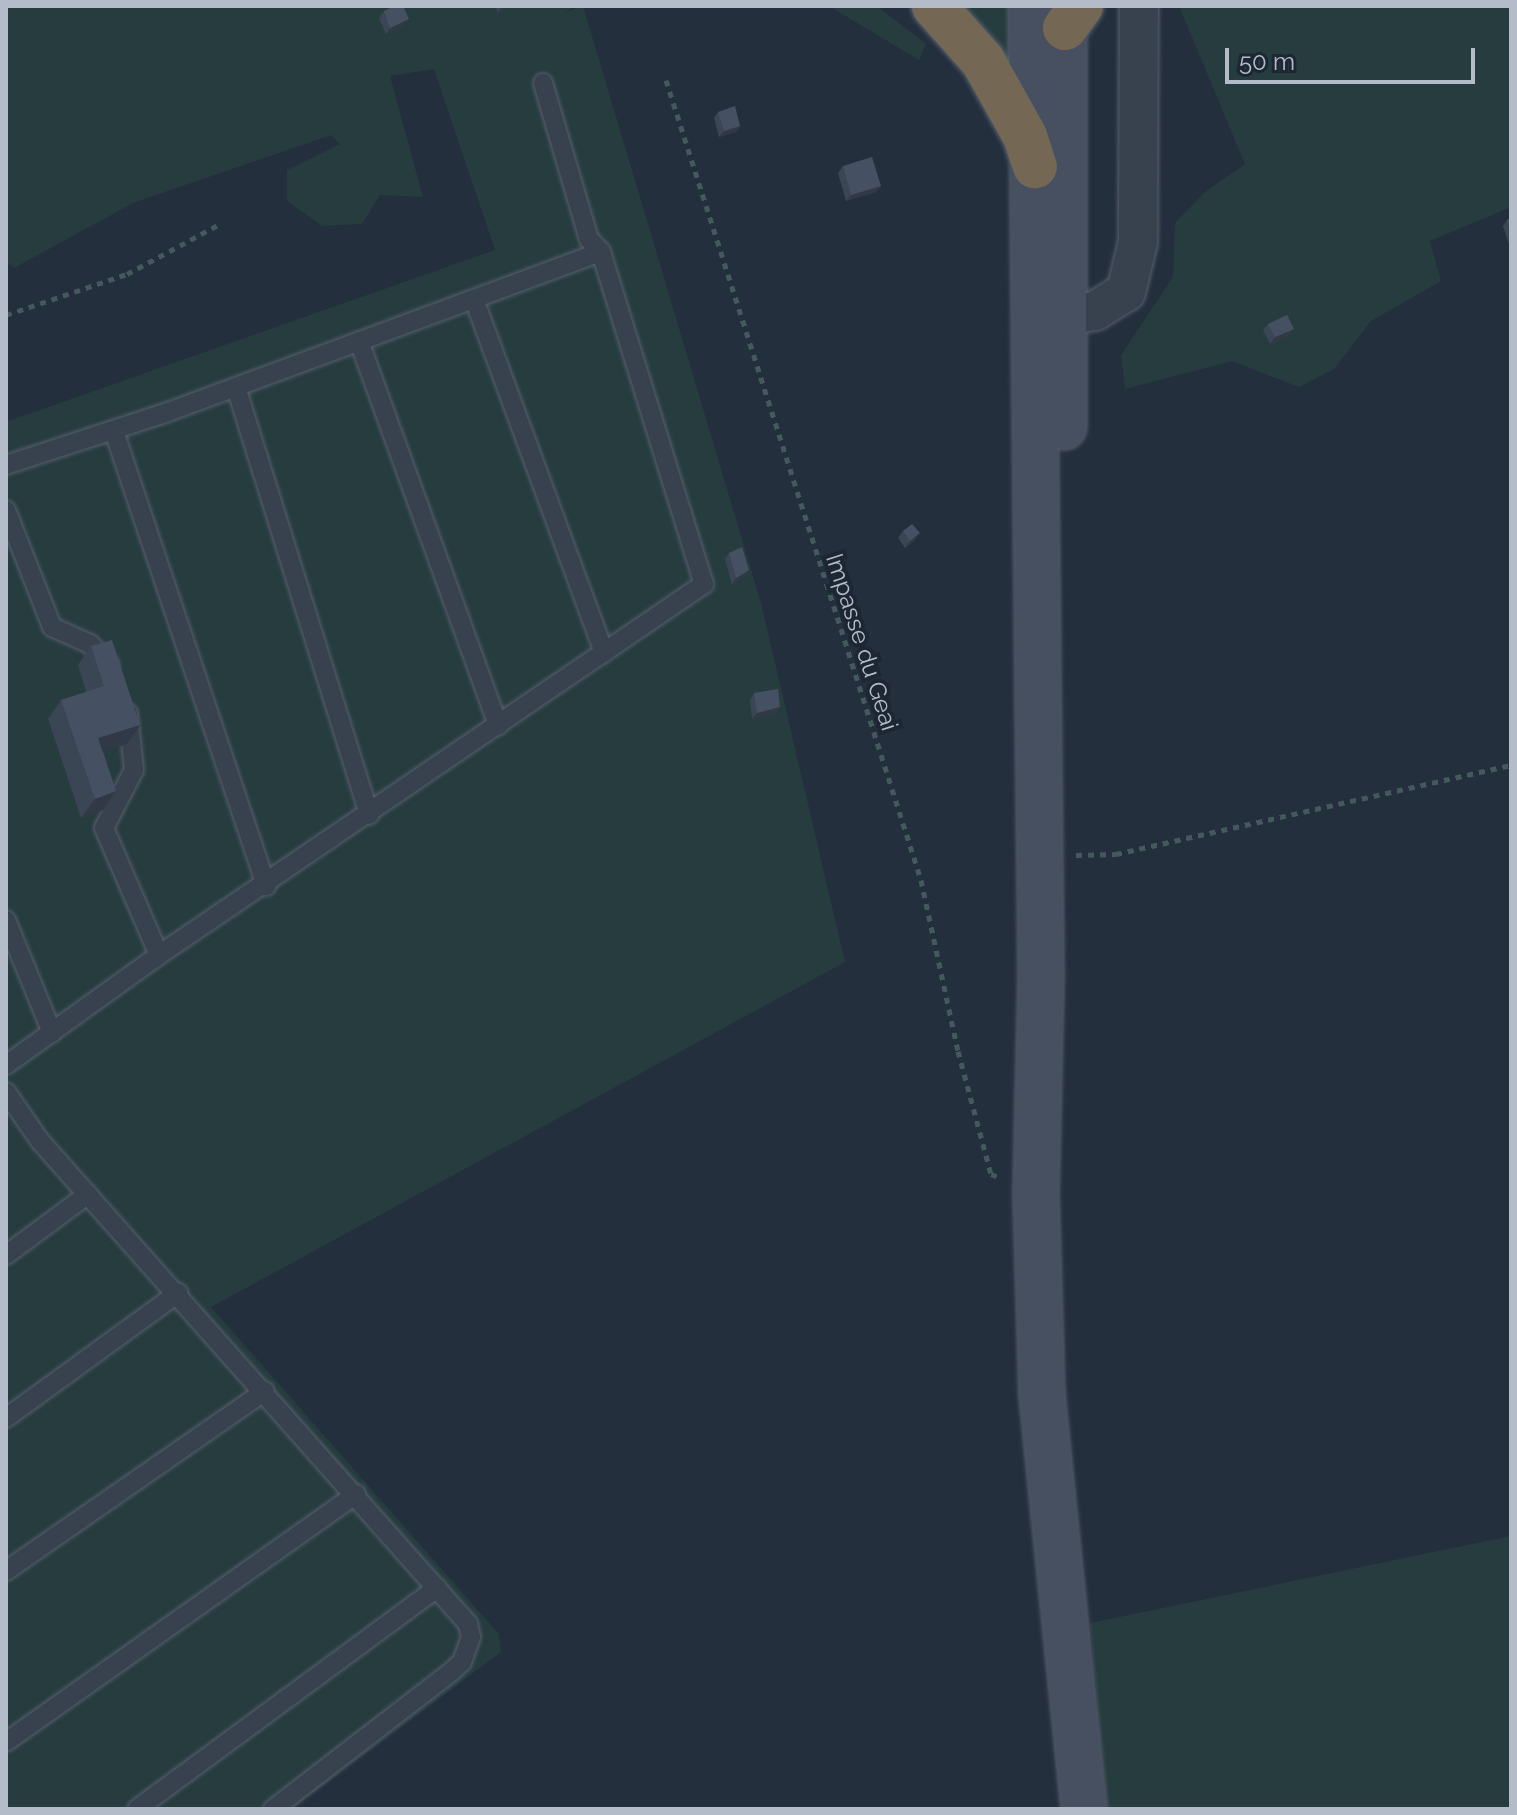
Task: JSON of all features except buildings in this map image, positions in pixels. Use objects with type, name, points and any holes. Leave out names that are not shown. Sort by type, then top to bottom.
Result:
[{"type":"highway","points":[[934,6],[983,61],[1025,136],[1035,166]]},
{"type":"main road","points":[[1041,977],[1047,856],[1051,319],[1035,166],[1060,12]]},
{"type":"main road","points":[[1060,12],[1051,319],[1036,1194],[1042,1395],[1084,1809]]},
{"type":"street","points":[[1051,319],[1095,311],[1126,292],[1135,255],[1139,6]]},
{"type":"lane","points":[[6,1065],[159,955],[266,886],[704,584],[601,252],[589,239],[543,83]]},
{"type":"lane","points":[[6,465],[114,431],[601,252]]},
{"type":"lane","points":[[474,299],[604,653]]},
{"type":"lane","points":[[359,341],[498,726]]},
{"type":"lane","points":[[236,387],[369,815]]},
{"type":"lane","points":[[114,431],[266,886]]},
{"type":"lane","points":[[6,510],[52,627],[90,644],[121,685],[134,770],[104,828],[159,955]]},
{"type":"lane","points":[[6,920],[52,1033]]},
{"type":"lane","points":[[8,1098],[88,1194],[468,1624],[471,1637],[462,1662],[273,1809]]},
{"type":"lane","points":[[6,1255],[88,1194]]},
{"type":"lane","points":[[6,1418],[178,1293]]},
{"type":"lane","points":[[6,1571],[265,1391]]},
{"type":"lane","points":[[6,1742],[356,1494]]},
{"type":"lane","points":[[137,1809],[437,1588]]},
{"type":"path","name":"Impasse du Geai","points":[[666,80],[921,880],[991,1174],[1036,1194]]},
{"type":"path","points":[[6,315],[127,274],[218,225]]},
{"type":"path","points":[[1047,856],[1116,854],[1511,765]]},
{"type":"green space","points":[[6,6],[576,6],[564,13],[583,6],[761,603],[845,962],[211,1307],[499,1634],[501,1652],[292,1809],[6,1809],[6,422],[495,250],[434,69],[390,76],[423,197],[380,195],[362,224],[322,226],[287,201],[287,170],[340,144],[331,135],[133,203],[14,268],[6,261]]},
{"type":"green space","points":[[829,6],[877,6],[926,44],[919,60]]},
{"type":"green space","points":[[955,6],[1020,6],[1024,78]]},
{"type":"green space","points":[[1179,6],[1511,6],[1511,207],[1430,241],[1441,281],[1371,321],[1334,369],[1299,387],[1232,361],[1125,389],[1121,355],[1173,277],[1175,223],[1205,192],[1245,164]]},
{"type":"green space","points":[[1511,1536],[1511,1809],[1107,1809],[1090,1623]]}]
